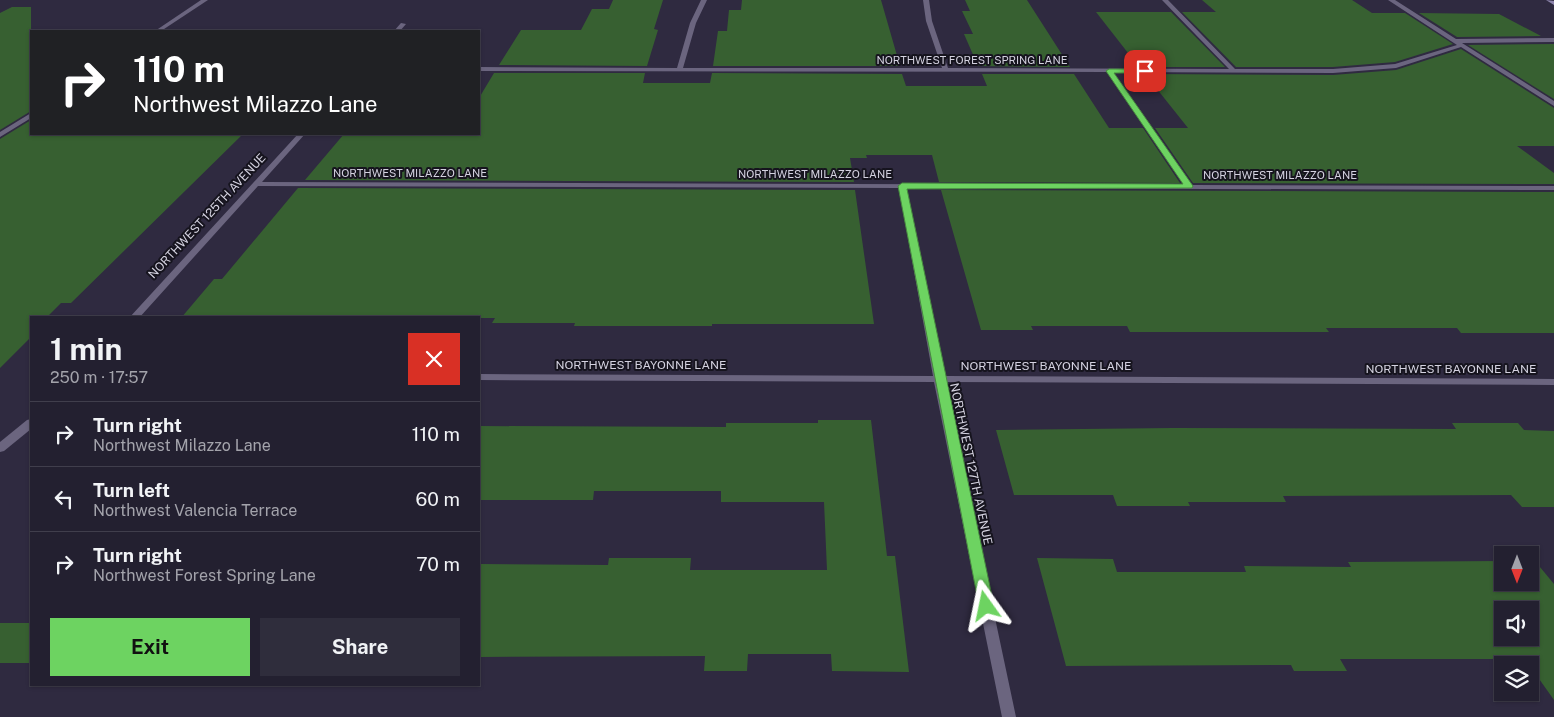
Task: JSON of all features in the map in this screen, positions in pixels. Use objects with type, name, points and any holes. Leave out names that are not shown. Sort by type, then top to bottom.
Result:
[{"type":"main road","points":[[1549,0],[1554,3]]},
{"type":"street","points":[[160,30],[205,0]]},
{"type":"street","points":[[680,69],[694,24],[704,0]]},
{"type":"street","points":[[926,0],[929,22],[946,70]]},
{"type":"street","points":[[1165,0],[1234,71]]},
{"type":"street","points":[[1391,0],[1554,104]]},
{"type":"street","points":[[398,30],[403,24]]},
{"type":"street","points":[[1455,41],[1554,40]]},
{"type":"street","name":"NORTHWEST FOREST SPRING LANE","points":[[480,69],[1109,71],[1375,69],[1396,66],[1462,45]]},
{"type":"street","points":[[1109,71],[1189,186]]},
{"type":"street","points":[[0,135],[30,116]]},
{"type":"street","name":"NORTHWEST 125TH AVENUE","points":[[135,316],[301,135]]},
{"type":"street","name":"NORTHWEST MILAZZO LANE","points":[[256,184],[1554,188]]},
{"type":"street","name":"NORTHWEST 127TH AVENUE","points":[[902,186],[939,378],[1009,717]]},
{"type":"street","name":"NORTHWEST BAYONNE LANE","points":[[480,377],[1554,382]]},
{"type":"street","points":[[0,448],[30,424]]},
{"type":"building","points":[[613,0],[663,0],[654,29],[658,30],[647,66],[499,65],[521,30],[581,30],[592,9],[609,9]]},
{"type":"building","points":[[742,0],[881,0],[900,66],[713,66],[718,31],[727,31],[729,10],[741,10]]},
{"type":"building","points":[[965,0],[1027,0],[1070,67],[978,66],[964,34],[973,34],[962,11],[970,11]]},
{"type":"building","points":[[1202,0],[1352,0],[1372,13],[1405,13],[1453,44],[1395,62],[1333,67],[1236,67],[1182,12],[1216,12]]},
{"type":"building","points":[[12,7],[31,7],[30,112],[0,130],[0,13]]},
{"type":"building","points":[[1096,12],[1171,12],[1225,67],[1139,67]]},
{"type":"building","points":[[1419,13],[1499,14],[1541,36],[1457,37]]},
{"type":"building","points":[[1554,44],[1554,99],[1468,45]]},
{"type":"building","points":[[1461,49],[1554,108],[1554,146],[1517,146],[1554,173],[1554,184],[1193,183],[1155,128],[1188,128],[1145,74],[1333,75],[1396,70]]},
{"type":"building","points":[[494,73],[645,73],[643,83],[710,83],[712,73],[902,74],[906,86],[987,86],[982,74],[1074,74],[1109,128],[1143,128],[1180,183],[939,182],[932,155],[866,155],[867,158],[850,158],[854,182],[305,180],[343,135],[480,135],[480,96]]},
{"type":"building","points":[[30,121],[30,135],[242,135],[71,303],[61,303],[48,316],[30,316],[30,338],[0,368],[0,139]]},
{"type":"building","points":[[298,188],[855,190],[874,324],[574,326],[575,323],[492,323],[495,318],[480,318],[480,316],[183,316],[214,279],[222,279]]},
{"type":"building","points":[[941,190],[1554,192],[1554,333],[1461,333],[1457,328],[1326,328],[1329,332],[1130,332],[1127,326],[1031,326],[1033,330],[981,330]]},
{"type":"building","points":[[818,420],[871,420],[887,556],[895,556],[909,672],[832,671],[831,654],[748,654],[747,671],[704,671],[705,656],[480,657],[480,564],[608,565],[609,558],[691,558],[690,570],[827,570],[824,502],[721,502],[721,491],[594,491],[593,500],[480,500],[480,426],[726,427],[726,423],[818,423]]},
{"type":"building","points":[[1452,423],[1518,423],[1524,430],[1554,431],[1554,507],[1522,507],[1511,495],[1283,496],[1286,502],[1188,502],[1190,506],[1117,506],[1113,495],[1014,495],[996,430],[1173,428],[1456,429]]},
{"type":"building","points":[[1037,558],[1113,559],[1117,572],[1246,572],[1244,566],[1351,567],[1348,562],[1494,561],[1494,591],[1539,591],[1539,566],[1554,584],[1554,700],[1539,679],[1539,656],[1494,656],[1494,659],[1340,659],[1347,671],[1294,671],[1291,665],[1066,666]]},
{"type":"building","points":[[0,623],[30,623],[30,663],[0,663]]},
{"type":"route","points":[[986,606],[946,416],[902,186],[1189,186],[1109,71],[1145,71]]}]
